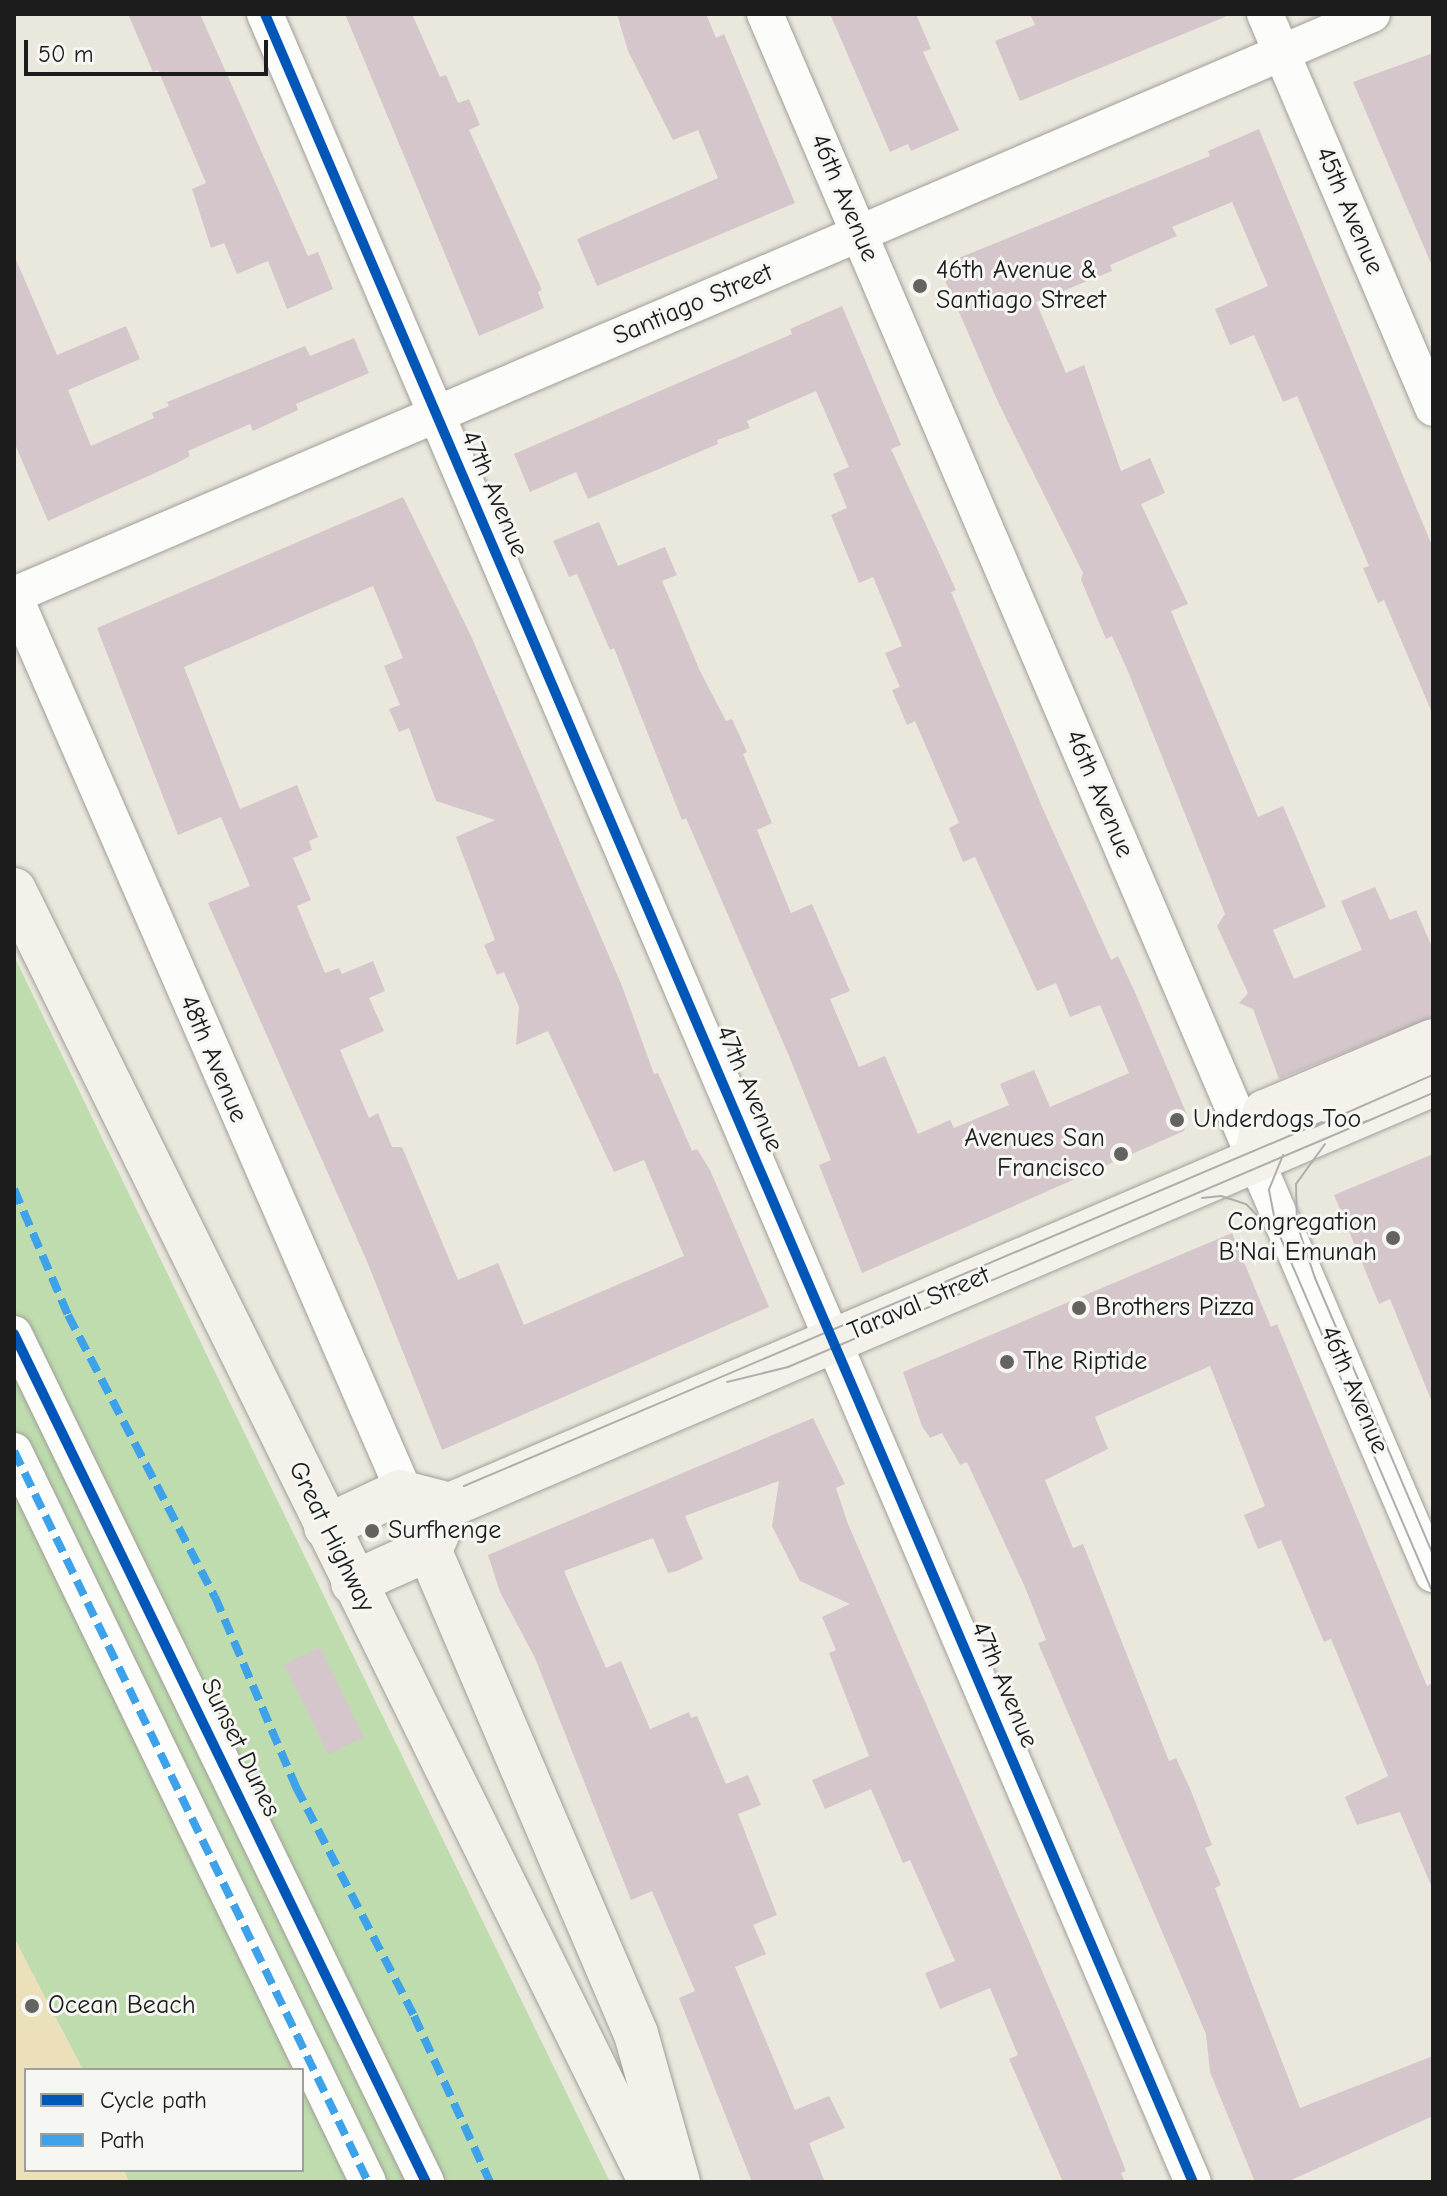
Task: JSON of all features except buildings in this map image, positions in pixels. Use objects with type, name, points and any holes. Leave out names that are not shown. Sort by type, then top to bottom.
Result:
[{"type":"street","name":"47th Avenue","points":[[265,14],[1193,2182]]},
{"type":"street","name":"46th Avenue","points":[[765,14],[1433,1574]]},
{"type":"street","name":"45th Avenue","points":[[1265,14],[1433,408]]},
{"type":"street","name":"Santiago Street","points":[[14,596],[1372,14]]},
{"type":"street","name":"48th Avenue","points":[[14,596],[425,1516]]},
{"type":"street","name":"Great Highway","points":[[14,890],[651,2182]]},
{"type":"street","points":[[1256,1160],[1265,1112],[1433,1041]]},
{"type":"street","name":"Taraval Street","points":[[326,1527],[425,1516],[1433,1084]]},
{"type":"street","name":"Sunset Dunes","points":[[14,1334],[426,2182]]},
{"type":"street","points":[[14,1451],[368,2182]]},
{"type":"street","points":[[425,1516],[636,2034],[678,2182]]},
{"type":"street","name":"Taraval Street","points":[[353,1583],[425,1516]]},
{"type":"green space","points":[[14,956],[610,2182],[129,2182],[125,2172],[304,2172],[304,2068],[82,2068],[14,1938]]},
{"type":"sand","name":"Ocean Beach","points":[[14,1938],[82,2068],[24,2068],[24,2172],[125,2172],[129,2182],[14,2182]]},
{"type":"tram line","points":[[1312,1128],[1433,1075]]},
{"type":"tram line","points":[[1356,1126],[1433,1093]]},
{"type":"tram line","points":[[727,1382],[788,1367],[1367,1121]]},
{"type":"tram line","points":[[464,1486],[1322,1122]]},
{"type":"tram line","points":[[1325,1144],[1296,1184],[1297,1224],[1315,1278],[1433,1554]]},
{"type":"tram line","points":[[1283,1155],[1269,1190],[1276,1227],[1433,1594]]},
{"type":"tram line","points":[[1202,1198],[1221,1196],[1246,1204],[1273,1232]]},
{"type":"marked path","points":[[14,1189],[68,1315],[215,1597],[296,1787],[414,2016],[490,2182]]},
{"type":"marked path","points":[[14,1451],[368,2182]]},
{"type":"cycle path","points":[[265,14],[1193,2182]]},
{"type":"cycle path","points":[[14,1334],[426,2182]]},
{"type":"place","name":"46th Avenue & Santiago Street","points":[[920,286]]},
{"type":"place","name":"Underdogs Too","points":[[1177,1120]]},
{"type":"place","name":"Avenues San Francisco","points":[[1121,1154]]},
{"type":"place","name":"Congregation B'Nai Emunah","points":[[1393,1238]]},
{"type":"place","name":"Brothers Pizza","points":[[1079,1308]]},
{"type":"place","name":"The Riptide","points":[[1007,1362]]},
{"type":"place","name":"Surfhenge","points":[[372,1531]]},
{"type":"place","name":"Ocean Beach","points":[[32,2006]]}]
